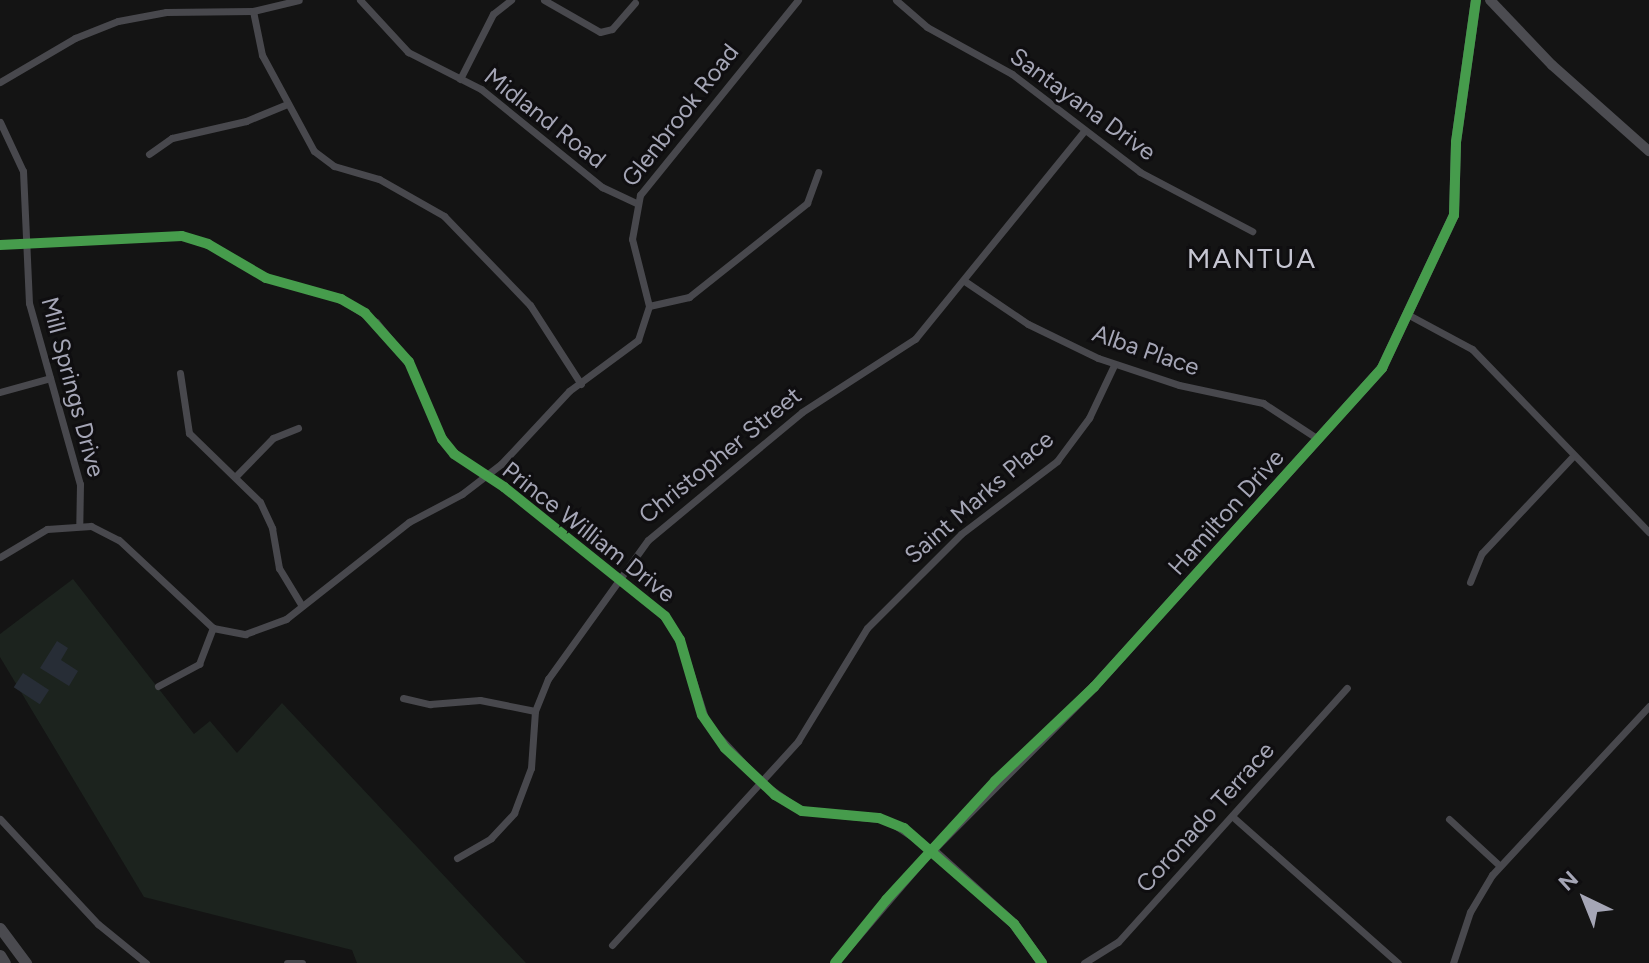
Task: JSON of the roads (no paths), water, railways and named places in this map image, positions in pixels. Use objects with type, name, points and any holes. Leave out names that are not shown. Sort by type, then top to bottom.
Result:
[{"type":"main road","points":[[0,928],[26,963]]},
{"type":"main road","points":[[0,955],[5,963]]},
{"type":"street","points":[[0,82],[75,38],[118,21],[166,12],[253,11],[299,0]]},
{"type":"street","name":"Midland Road","points":[[360,0],[408,52],[496,100],[602,187],[636,203]]},
{"type":"street","points":[[460,79],[493,14],[511,0]]},
{"type":"street","points":[[544,0],[600,32],[612,29],[635,3]]},
{"type":"street","name":"Glenbrook Road","points":[[649,306],[632,239],[636,203],[722,88],[798,0]]},
{"type":"street","name":"Santayana Drive","points":[[896,0],[927,27],[1012,74],[1084,131],[1163,187],[1252,231]]},
{"type":"street","name":"Hamilton Drive","points":[[835,963],[932,850],[1094,687],[1382,368],[1454,215],[1456,142],[1476,0]]},
{"type":"street","points":[[1490,0],[1552,65],[1649,151]]},
{"type":"street","points":[[253,11],[257,42],[306,141],[324,160],[379,179],[452,222],[530,305],[581,384]]},
{"type":"street","points":[[149,154],[172,138],[246,121],[287,104]]},
{"type":"street","name":"Mill Springs Drive","points":[[0,122],[23,171],[29,303],[80,484],[79,523]]},
{"type":"street","name":"Christopher Street","points":[[457,858],[491,838],[518,805],[531,768],[535,711],[552,671],[661,526],[802,412],[900,352],[966,282],[1084,131]]},
{"type":"street","points":[[0,557],[47,529],[79,523],[119,540],[213,628],[260,632],[302,606],[409,522],[486,475],[581,384],[638,340],[649,306],[680,303],[807,203],[818,172]]},
{"type":"street","name":"Prince William Drive","points":[[0,245],[182,236],[208,244],[266,278],[341,299],[376,322],[409,362],[446,446],[619,580],[673,627],[707,724],[761,782],[802,811],[887,820],[932,850],[1014,924],[1042,963]]},
{"type":"street","name":"Alba Place","points":[[966,282],[1028,324],[1114,365],[1263,403],[1318,439]]},
{"type":"street","points":[[1407,314],[1472,349],[1649,532]]},
{"type":"street","name":"Saint Marks Place","points":[[612,945],[798,741],[867,628],[961,534],[1057,461],[1089,418],[1114,365]]},
{"type":"street","points":[[180,373],[189,433],[236,476],[269,519],[279,568],[302,606]]},
{"type":"street","points":[[0,392],[50,378]]},
{"type":"street","points":[[236,476],[273,438],[298,428]]},
{"type":"street","points":[[1470,582],[1482,553],[1573,456]]},
{"type":"street","points":[[158,686],[199,664],[213,628]]},
{"type":"street","name":"Coronado Terrace","points":[[1084,963],[1118,942],[1347,688]]},
{"type":"street","points":[[403,698],[430,704],[480,700],[535,711]]},
{"type":"street","points":[[1453,963],[1470,912],[1500,866],[1649,706]]},
{"type":"street","points":[[1233,817],[1398,963]]},
{"type":"street","points":[[0,819],[98,924],[146,963]]},
{"type":"street","points":[[1449,819],[1500,866]]},
{"type":"street","points":[[287,963],[302,963]]},
{"type":"district","name":"MANTUA","points":[[1252,258]]}]
